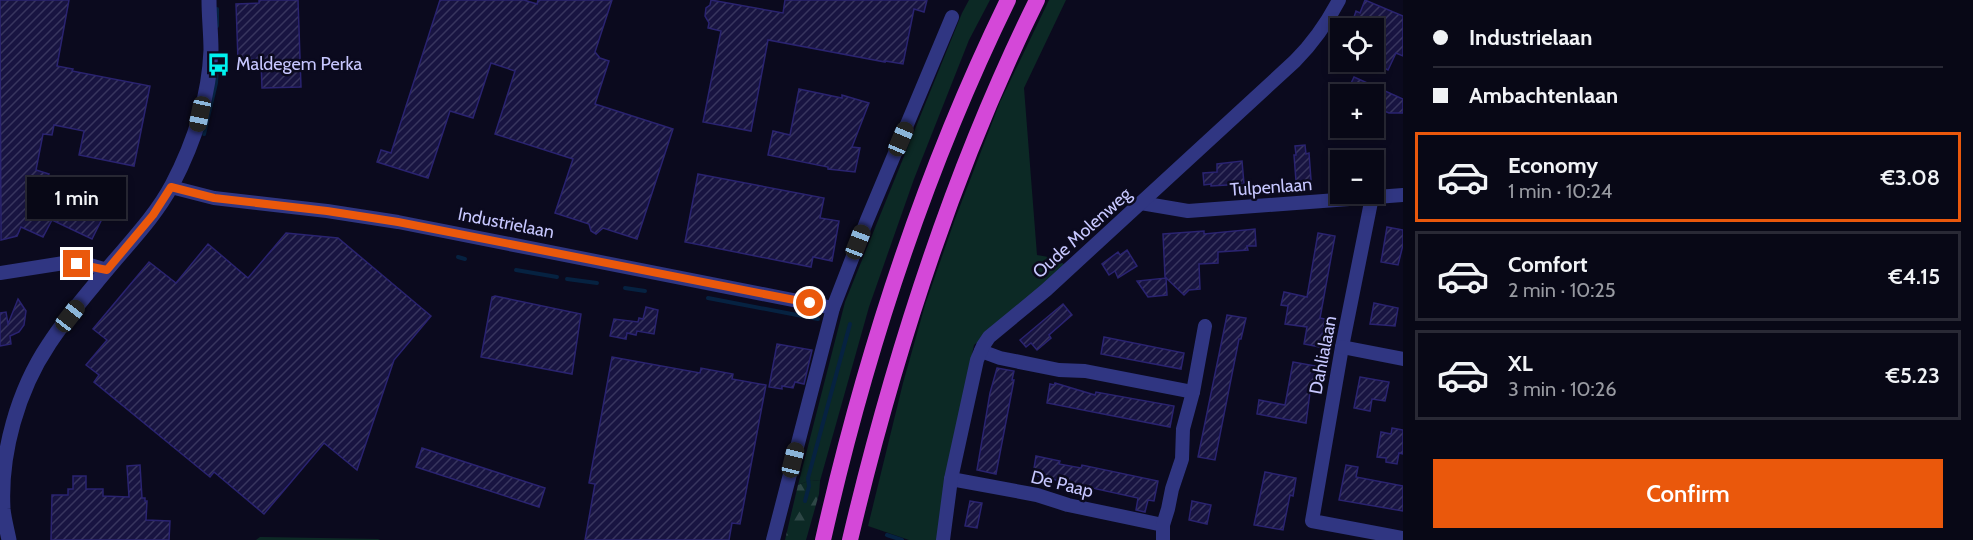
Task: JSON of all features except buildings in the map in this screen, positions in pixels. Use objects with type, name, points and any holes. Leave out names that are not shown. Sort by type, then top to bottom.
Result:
[{"type":"highway","points":[[823,540],[867,369],[903,254],[958,110],[1008,0]]},
{"type":"highway","points":[[850,540],[886,397],[928,262],[970,148],[1037,0]]},
{"type":"street","points":[[9,540],[3,509],[5,468],[12,429],[27,383],[48,344],[153,215],[171,187],[196,133],[208,76],[211,50],[209,0]]},
{"type":"street","name":"Oude Molenweg","points":[[944,540],[951,479],[977,360],[989,337],[1046,290],[1301,56],[1326,24],[1339,0]]},
{"type":"street","points":[[773,540],[833,308],[867,220],[952,18]]},
{"type":"street","name":"Industrielaan","points":[[171,187],[214,198],[398,222],[833,308]]},
{"type":"street","name":"Tulpenlaan","points":[[1384,196],[1403,195]]},
{"type":"street","name":"Tulpenlaan","points":[[1141,203],[1188,211],[1330,200]]},
{"type":"street","name":"Dahlialaan","points":[[1371,204],[1342,347],[1312,521],[1403,538]]},
{"type":"street","points":[[0,273],[64,263],[90,265],[107,270]]},
{"type":"street","points":[[1163,540],[1163,525],[1182,459],[1183,429],[1193,392],[1205,326]]},
{"type":"street","points":[[1342,347],[1403,359]]},
{"type":"street","points":[[981,351],[1000,358],[1059,370],[1085,371],[1193,392]]},
{"type":"street","name":"De Paap","points":[[951,479],[1037,495],[1068,505],[1163,525]]},
{"type":"green space","points":[[969,0],[990,0],[969,40],[914,179],[869,307],[820,481],[811,480],[798,485],[845,302]]},
{"type":"green space","points":[[1049,0],[1066,0],[1024,88],[1037,255],[1057,260],[1067,267],[974,345],[937,540],[909,540],[868,526],[903,383],[925,305],[955,219],[1000,102]]},
{"type":"green space","points":[[811,480],[820,481],[819,494],[806,540],[785,540],[798,485]]},
{"type":"green space","points":[[260,537],[378,539],[380,540],[256,540]]},
{"type":"waterway","points":[[217,9],[217,26]]},
{"type":"waterway","points":[[204,134],[216,83],[217,67]]},
{"type":"waterway","points":[[458,257],[465,259]]},
{"type":"waterway","points":[[516,270],[557,277]]},
{"type":"waterway","points":[[567,279],[597,283]]},
{"type":"waterway","points":[[625,288],[645,291]]},
{"type":"waterway","points":[[708,298],[818,319]]},
{"type":"waterway","points":[[805,501],[809,486],[808,478],[850,324]]},
{"type":"waterway","points":[[887,535],[902,540]]},
{"type":"place","name":"Maldegem Perka","points":[[218,64]]},
{"type":"route","points":[[77,264],[107,270],[153,215],[171,187],[214,198],[398,222],[810,303]]}]
